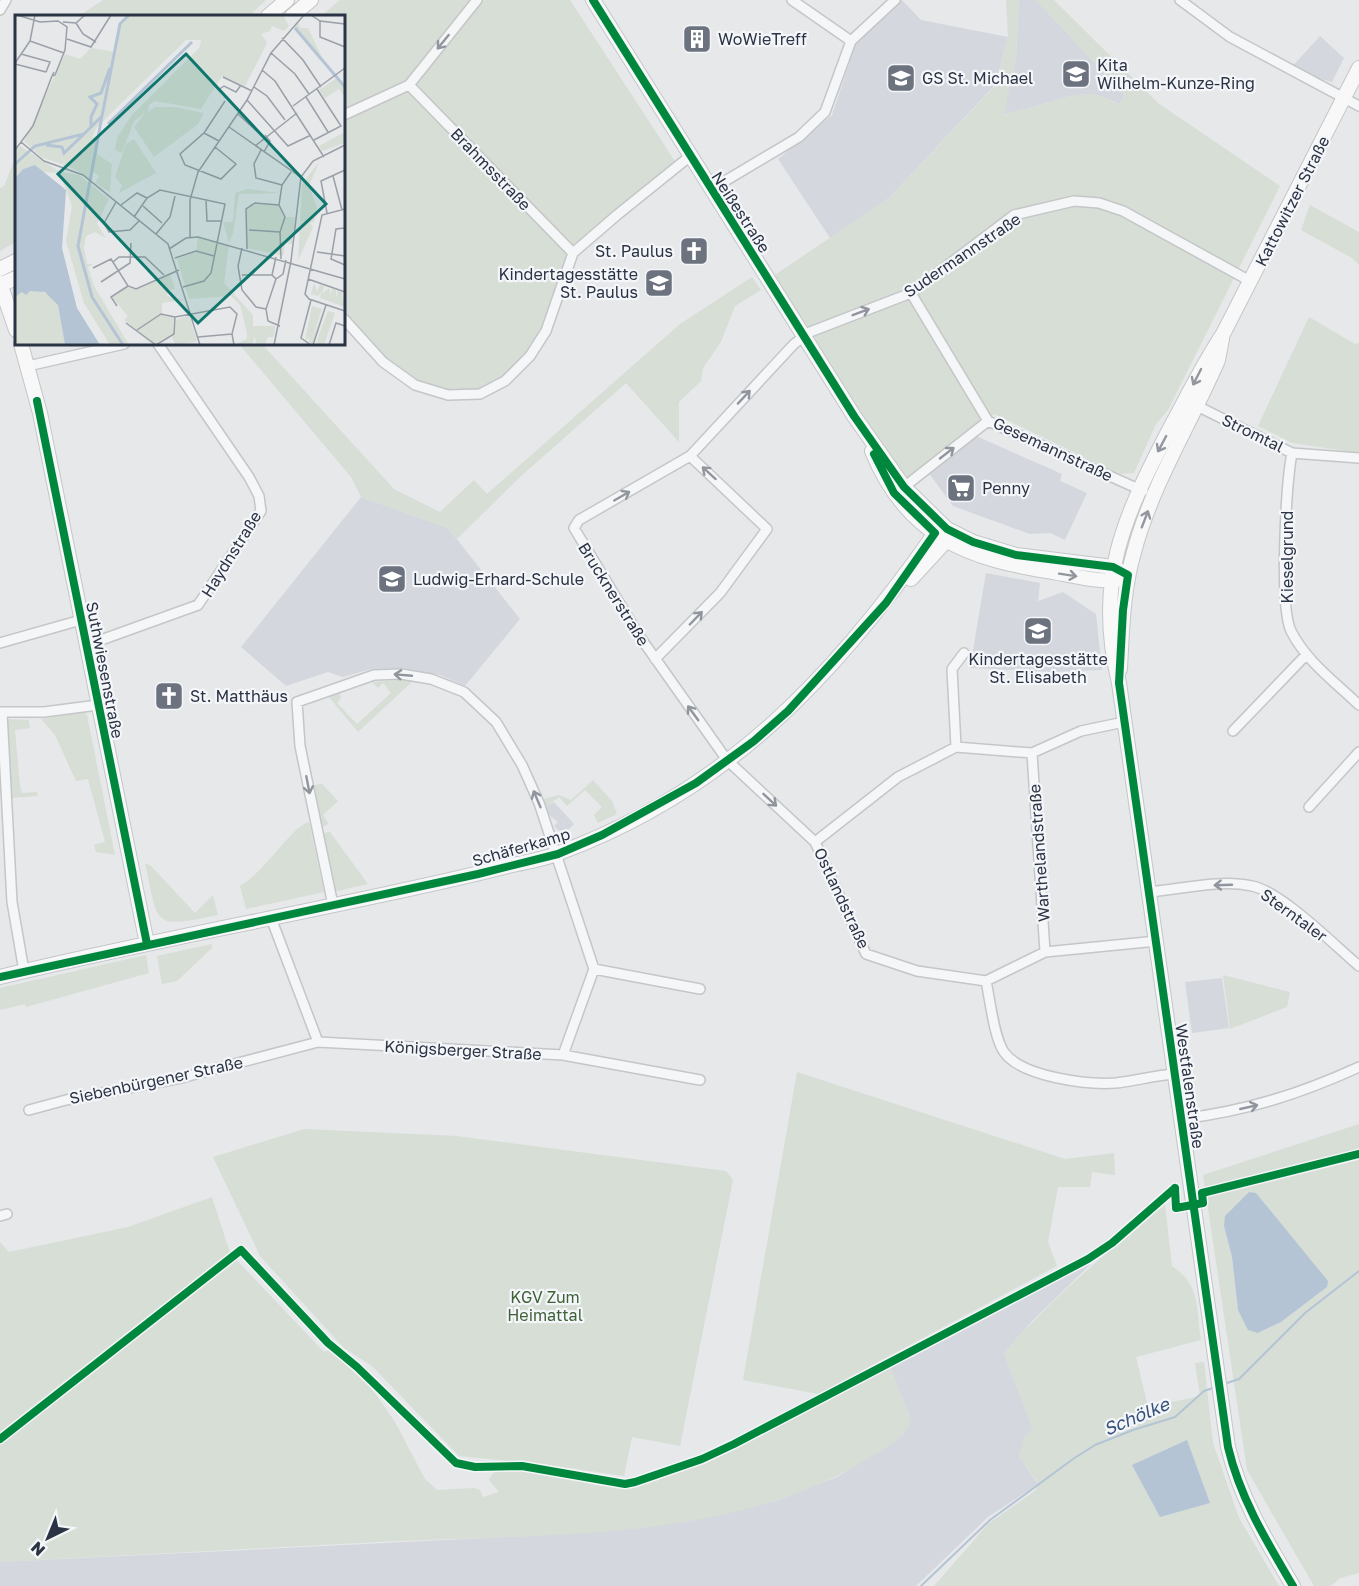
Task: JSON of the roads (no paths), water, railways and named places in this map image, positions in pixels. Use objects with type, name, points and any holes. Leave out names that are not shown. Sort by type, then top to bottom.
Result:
[{"type":"street","points":[[0,10],[6,0]]},
{"type":"street","points":[[269,15],[287,0]]},
{"type":"street","points":[[293,15],[311,0]]},
{"type":"street","points":[[345,115],[409,85],[477,0]]},
{"type":"street","name":"Neißestraße","points":[[592,0],[868,438],[943,534]]},
{"type":"street","points":[[792,0],[851,41]]},
{"type":"street","points":[[710,190],[799,136],[825,112],[851,41],[895,0]]},
{"type":"street","points":[[1180,0],[1230,37],[1359,106]]},
{"type":"street","name":"Kattowitzer Straße","points":[[1128,575],[1134,550],[1191,403],[1223,334],[1359,68]]},
{"type":"street","name":"Brahmsstraße","points":[[409,85],[573,254]]},
{"type":"street","points":[[345,320],[383,363],[415,385],[448,395],[480,394],[505,381],[530,356],[541,339],[561,294],[573,254],[617,215],[690,157]]},
{"type":"street","name":"Sudermannstraße","points":[[805,336],[911,293],[1014,215],[1074,201],[1099,203],[1123,211],[1250,281]]},
{"type":"street","points":[[0,269],[15,262]]},
{"type":"street","points":[[15,278],[0,285],[15,327]]},
{"type":"street","name":"Gesemannstraße","points":[[911,293],[988,421],[1154,496]]},
{"type":"street","name":"Brucknerstraße","points":[[727,760],[655,659],[574,528],[579,520],[690,456],[805,336]]},
{"type":"street","name":"Suthwiesenstraße","points":[[21,345],[40,413],[147,944]]},
{"type":"street","points":[[28,366],[120,345]]},
{"type":"street","name":"Haydnstraße","points":[[87,645],[198,605],[261,511],[259,496],[249,477],[159,345]]},
{"type":"street","name":"Kattowitzer Straße","points":[[1112,574],[1120,538],[1139,489],[1191,403]]},
{"type":"street","name":"Stromtal","points":[[1191,403],[1292,453],[1359,458]]},
{"type":"street","points":[[905,486],[988,421]]},
{"type":"street","name":"Neißestraße","points":[[868,438],[881,472],[894,493],[943,534],[1016,555],[1112,574],[1128,575]]},
{"type":"street","name":"Kieselgrund","points":[[1292,453],[1288,475],[1285,592],[1290,629],[1306,655],[1359,705]]},
{"type":"street","points":[[655,659],[720,593],[767,529],[690,456]]},
{"type":"street","name":"Schäferkamp","points":[[0,977],[558,854],[665,802],[727,760],[788,711],[886,603],[943,534]]},
{"type":"street","name":"Westfalenstraße","points":[[1112,574],[1108,604],[1111,652],[1119,683],[1219,1387],[1233,1470],[1256,1522],[1293,1586]]},
{"type":"street","name":"Westfalenstraße","points":[[1119,683],[1123,610],[1128,575]]},
{"type":"street","points":[[0,643],[81,620]]},
{"type":"street","points":[[956,747],[952,669],[964,653]]},
{"type":"street","points":[[1233,731],[1306,655]]},
{"type":"street","points":[[333,905],[300,746],[297,702],[314,694],[374,675],[401,674],[431,679],[464,692],[496,722],[522,765],[558,854],[594,969],[700,989]]},
{"type":"street","points":[[24,971],[12,902],[1,712],[44,712],[98,705]]},
{"type":"street","points":[[815,842],[898,777],[956,747],[1032,753],[1081,731],[1124,722]]},
{"type":"street","points":[[1309,807],[1359,752]]},
{"type":"street","name":"Warthelandstraße","points":[[1032,753],[1045,952]]},
{"type":"street","name":"Ostlandstraße","points":[[727,760],[815,842],[866,954],[909,969],[986,981]]},
{"type":"street","name":"Sterntaler","points":[[1150,892],[1225,884],[1253,886],[1271,894],[1287,906],[1359,966]]},
{"type":"street","points":[[271,918],[318,1042]]},
{"type":"street","points":[[1157,941],[1045,952],[986,981],[1002,1050],[1010,1060],[1026,1068],[1084,1082],[1115,1083],[1175,1074]]},
{"type":"street","name":"Königsberger Straße","points":[[318,1042],[563,1055],[594,969]]},
{"type":"street","name":"Siebenbürgener Straße","points":[[29,1110],[66,1100],[181,1078],[318,1042]]},
{"type":"street","points":[[563,1055],[700,1080]]},
{"type":"street","points":[[1181,1119],[1247,1108],[1295,1095],[1359,1067]]},
{"type":"water","points":[[1249,1192],[1256,1193],[1328,1281],[1327,1287],[1281,1322],[1258,1333],[1248,1330],[1238,1310],[1232,1257],[1224,1226],[1225,1216]]},
{"type":"water","points":[[1187,1440],[1210,1503],[1160,1517],[1132,1465]]},
{"type":"waterway","name":"Schölke","points":[[1224,1384],[1239,1379],[1305,1313],[1359,1271]]},
{"type":"waterway","name":"Schölke","points":[[921,1586],[990,1520],[1073,1459],[1095,1445],[1175,1417],[1204,1391],[1213,1388]]},
{"type":"place","name":"WoWieTreff","points":[[697,39]]},
{"type":"place","name":"Kita Wilhelm-Kunze-Ring","points":[[1076,74]]},
{"type":"place","name":"GS St. Michael","points":[[901,78]]},
{"type":"place","name":"St. Paulus","points":[[694,251]]},
{"type":"place","name":"Kindertagesstätte St. Paulus","points":[[659,283]]},
{"type":"place","name":"Penny","points":[[961,488]]},
{"type":"place","name":"Ludwig-Erhard-Schule","points":[[392,579]]},
{"type":"place","name":"Kindertagesstätte St. Elisabeth","points":[[1038,631]]},
{"type":"place","name":"St. Matthäus","points":[[169,696]]},
{"type":"park label","name":"KGV Zum Heimattal","points":[[545,1306]]}]
